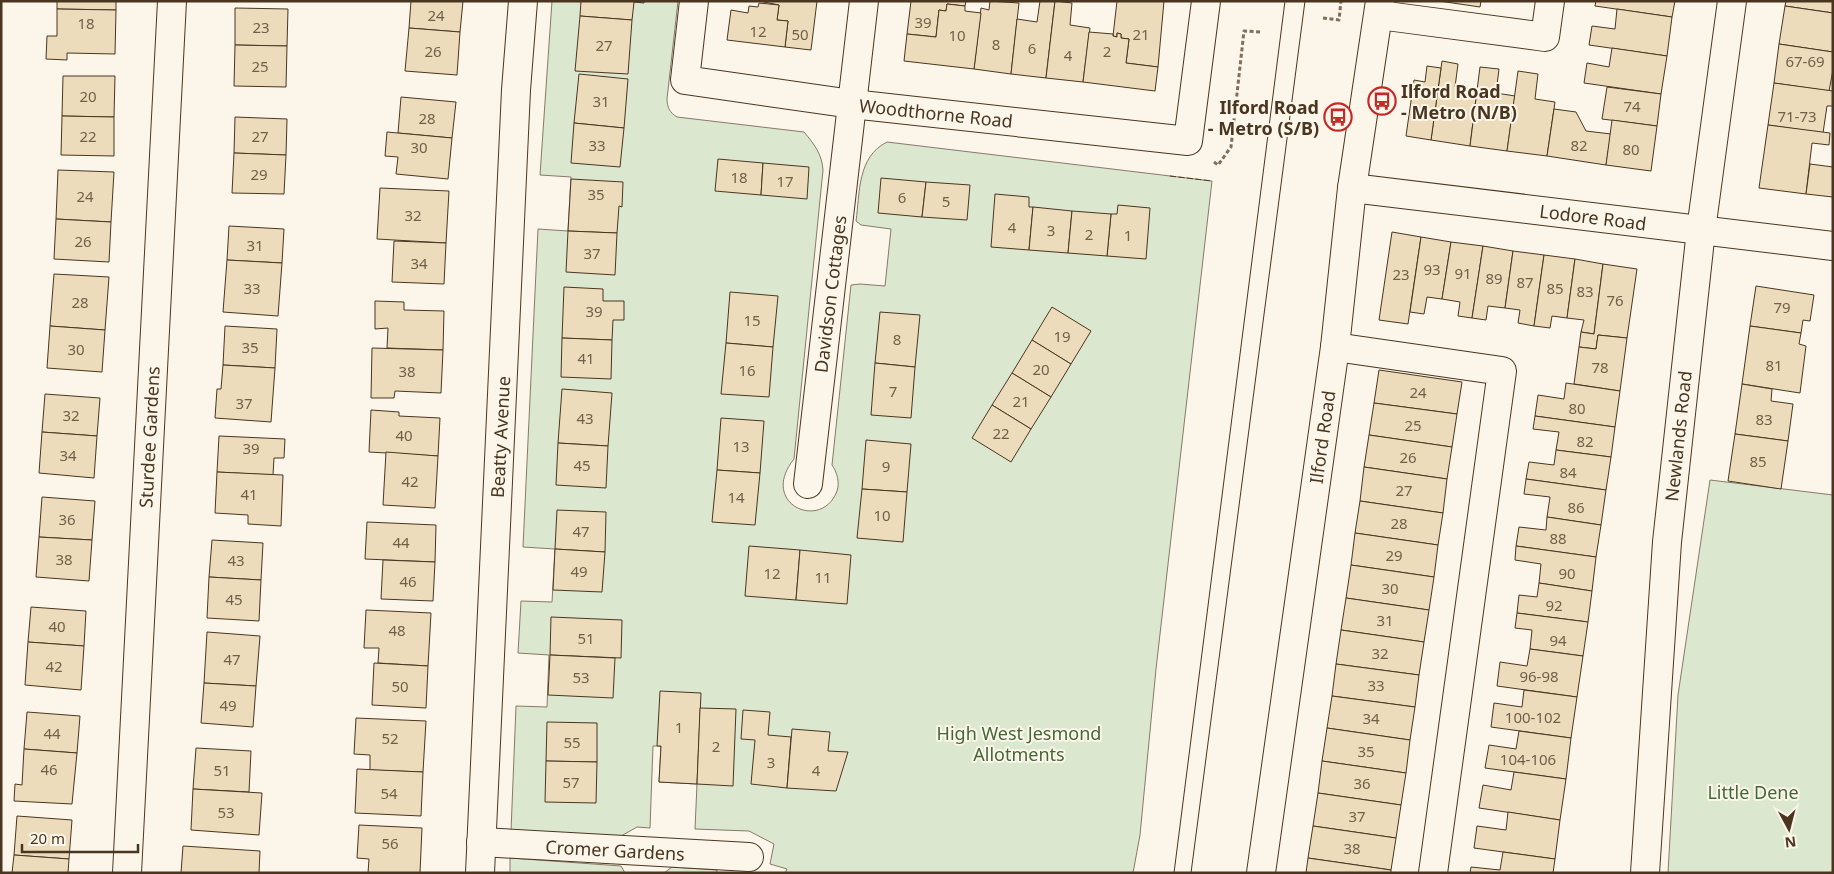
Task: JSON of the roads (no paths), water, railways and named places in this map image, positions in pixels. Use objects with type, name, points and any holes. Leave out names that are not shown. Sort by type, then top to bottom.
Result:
[{"type":"street","name":"Sturdee Gardens","points":[[127,873],[172,1]]},
{"type":"street","name":"Beatty Avenue","points":[[480,873],[516,90],[523,1]]},
{"type":"street","name":"Woodthorne Road","points":[[694,1],[686,80],[852,104],[1188,141],[1206,1]]},
{"type":"street","name":"Davidson Cottages","points":[[808,484],[864,1]]},
{"type":"street","points":[[1380,8],[1545,37],[1550,1]]},
{"type":"street","name":"Newlands Road","points":[[1645,873],[1667,542],[1701,230],[1732,1]]},
{"type":"street","name":"Ilford Road","points":[[1261,873],[1335,347],[1352,188],[1380,8]]},
{"type":"street","name":"Lodore Road","points":[[1352,188],[1833,246]]},
{"type":"street","points":[[1335,347],[1502,371],[1433,873]]},
{"type":"street","name":"Cromer Gardens","points":[[481,842],[749,857]]},
{"type":"tram line","points":[[1174,873],[1285,1]]},
{"type":"tram line","points":[[1191,873],[1305,1]]},
{"type":"place","name":"Ilford Road - Metro (N/B)","points":[[1382,101]]},
{"type":"place","name":"Ilford Road - Metro (S/B)","points":[[1338,117]]},
{"type":"park label","name":"High West Jesmond Allotments","points":[[1019,743]]},
{"type":"park label","name":"Little Dene","points":[[1753,792]]}]
